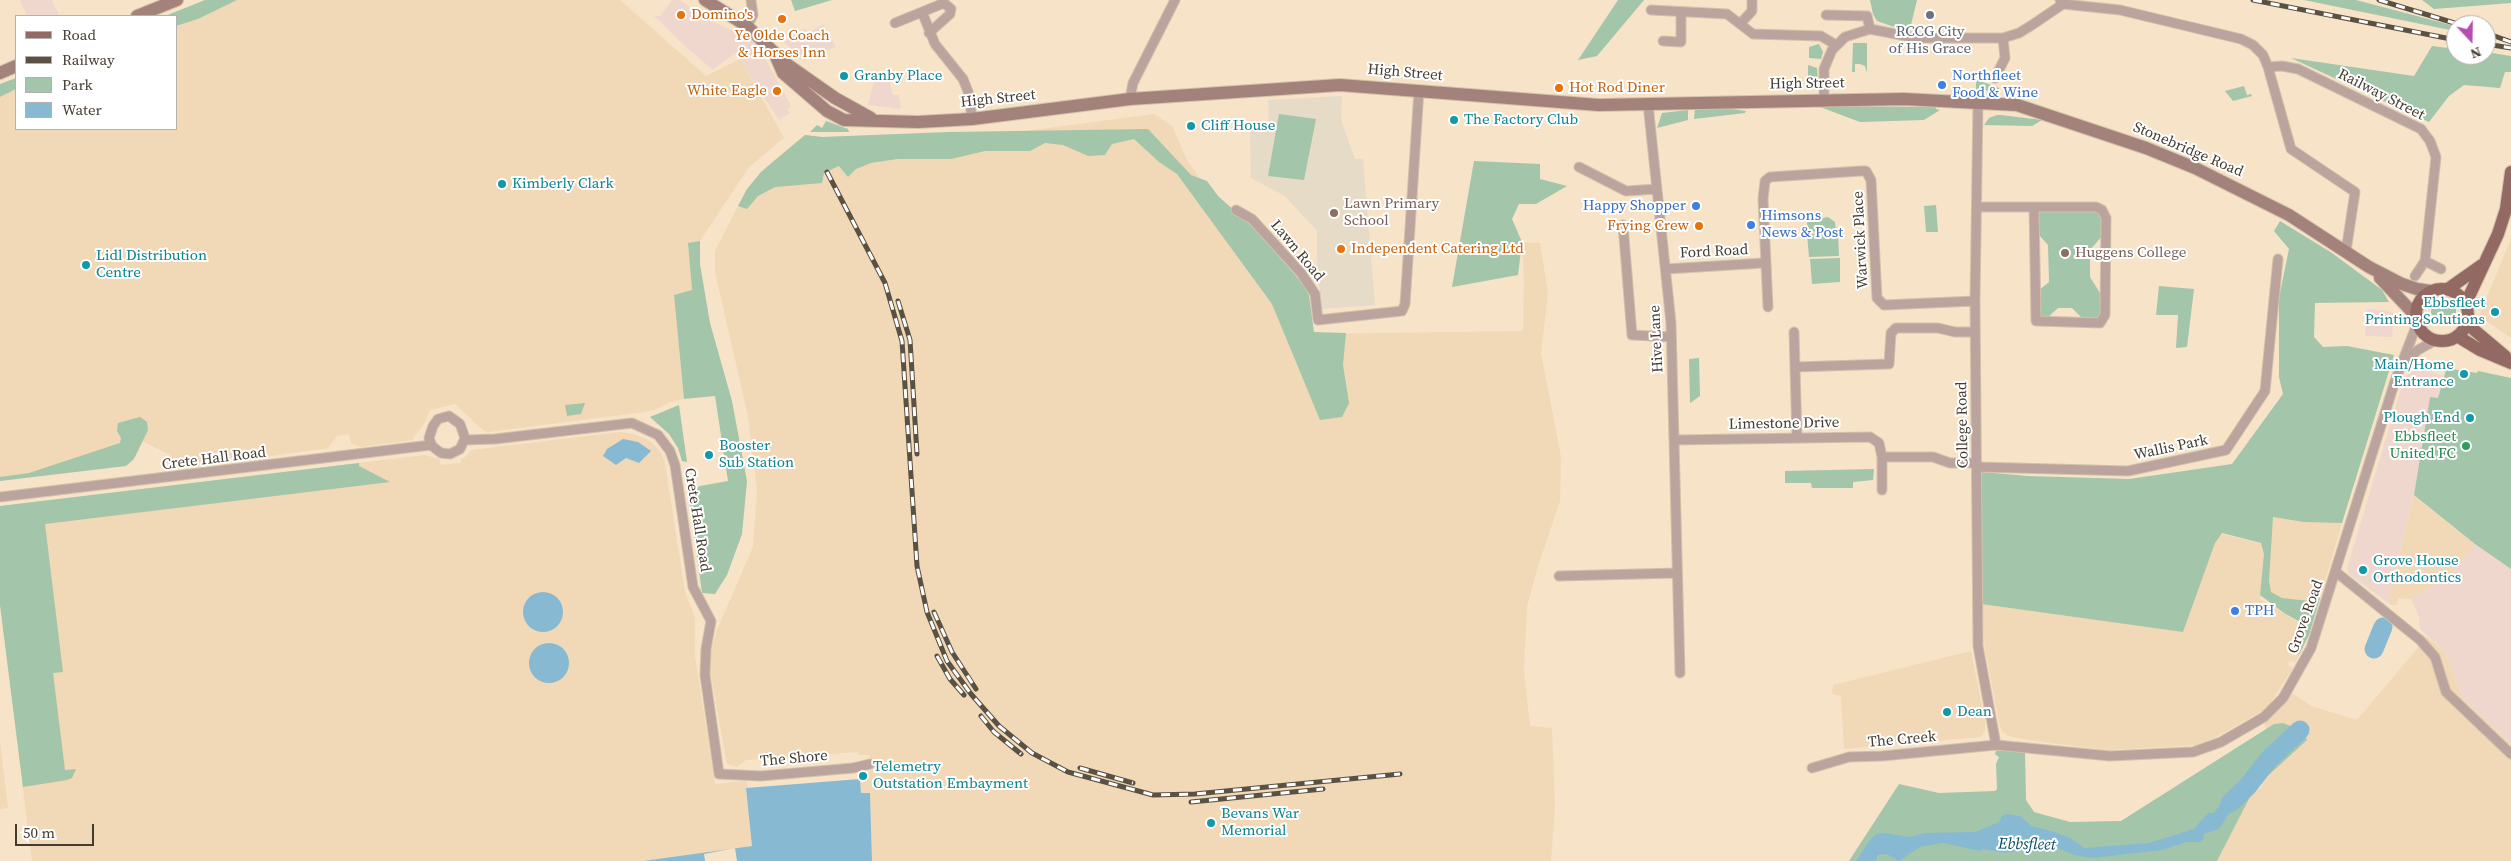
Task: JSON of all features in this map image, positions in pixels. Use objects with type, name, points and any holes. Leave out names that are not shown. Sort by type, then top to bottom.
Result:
[{"type":"main road","points":[[139,15],[177,0]]},
{"type":"main road","name":"High Street","points":[[705,0],[747,26],[785,63],[835,98],[875,120],[972,120],[1130,99],[1340,85],[1562,103],[1648,104],[1904,99],[1978,104]]},
{"type":"main road","points":[[774,52],[784,73],[827,111],[844,120],[875,120]]},
{"type":"main road","points":[[0,73],[15,66]]},
{"type":"main road","name":"Stonebridge Road","points":[[1978,104],[2017,105],[2146,148],[2250,194],[2346,251],[2368,267],[2402,299],[2416,319]]},
{"type":"main road","points":[[2466,304],[2506,209],[2511,172]]},
{"type":"main road","points":[[2448,288],[2462,297],[2466,304],[2468,310],[2467,324],[2457,336],[2449,340],[2436,340],[2424,334],[2416,319],[2418,303],[2430,291],[2448,288],[2466,278],[2484,263]]},
{"type":"main road","name":"Stonebridge Road","points":[[2368,267],[2417,290],[2430,291]]},
{"type":"main road","points":[[2467,324],[2511,362]]},
{"type":"main road","points":[[2457,336],[2480,350],[2511,362]]},
{"type":"street","points":[[747,26],[753,16],[751,0]]},
{"type":"street","points":[[1130,99],[1133,83],[1175,0]]},
{"type":"street","points":[[1740,24],[1752,11],[1752,0]]},
{"type":"street","points":[[1824,100],[1825,66],[1836,45],[1848,36],[1870,30],[1913,38],[2003,38],[2019,33],[2061,2],[2106,8],[2241,39],[2253,45],[2263,56],[2268,67],[2291,149],[2355,192],[2346,251]]},
{"type":"street","points":[[896,23],[944,3],[951,9],[950,14],[929,33]]},
{"type":"street","points":[[1651,10],[1727,14],[1756,35],[1821,36],[1836,45]]},
{"type":"street","points":[[922,12],[935,44],[964,80],[969,94],[972,120]]},
{"type":"street","points":[[1663,41],[1681,42],[1681,12]]},
{"type":"street","points":[[1826,15],[1867,16],[1870,30]]},
{"type":"street","points":[[1995,78],[2005,56],[2003,38]]},
{"type":"street","name":"Railway Street","points":[[2268,67],[2282,66],[2298,69],[2422,128],[2430,141],[2436,157],[2425,261],[2415,276]]},
{"type":"street","name":"Lawn Road","points":[[1236,210],[1252,219],[1301,273],[1316,294],[1318,320],[1403,310],[1405,306],[1419,90]]},
{"type":"street","name":"Hive Lane","points":[[1648,104],[1666,269],[1671,337],[1680,673]]},
{"type":"street","name":"College Road","points":[[1978,104],[1976,301],[1978,646],[1996,745]]},
{"type":"street","points":[[1579,167],[1626,191],[1657,189]]},
{"type":"street","name":"Warwick Place","points":[[1764,263],[1763,199],[1765,181],[1770,177],[1866,172],[1872,180],[1877,298],[1884,305],[1976,301]]},
{"type":"street","points":[[1977,207],[2096,207],[2102,210],[2106,218],[2105,315],[2100,323],[2036,321],[2034,208]]},
{"type":"street","points":[[1623,225],[1632,335],[1671,337]]},
{"type":"street","name":"Wallis Park","points":[[1882,457],[1933,457],[1950,463],[1977,465],[2128,471],[2226,450],[2265,391],[2278,258]]},
{"type":"street","points":[[2425,261],[2441,269]]},
{"type":"street","points":[[1764,263],[1768,307]]},
{"type":"street","name":"Ford Road","points":[[1666,269],[1764,263]]},
{"type":"street","name":"Grove Road","points":[[1996,745],[2110,756],[2193,752],[2221,742],[2264,717],[2283,698],[2311,648],[2416,319]]},
{"type":"street","points":[[1795,367],[1889,364],[1891,333],[1896,328],[1944,328],[1954,332],[1976,332]]},
{"type":"street","points":[[1794,332],[1797,438]]},
{"type":"street","points":[[2401,366],[2418,350],[2436,340]]},
{"type":"street","points":[[442,407],[444,417]]},
{"type":"street","points":[[431,445],[429,434],[434,425],[444,417],[452,416],[459,423],[465,440]]},
{"type":"street","name":"Crete Hall Road","points":[[0,497],[431,445],[442,453],[450,454],[460,449],[465,440],[495,439],[632,423],[658,435],[664,442],[675,465],[693,587],[711,621],[706,649],[705,675],[719,774]]},
{"type":"street","name":"Limestone Drive","points":[[1674,440],[1870,437],[1879,443],[1882,457]]},
{"type":"street","points":[[1882,457],[1882,490]]},
{"type":"street","points":[[2336,572],[2420,640],[2435,656],[2446,692],[2511,754]]},
{"type":"street","points":[[1559,576],[1677,573]]},
{"type":"street","name":"The Creek","points":[[1812,768],[1848,757],[1882,756],[1996,745]]},
{"type":"street","name":"The Shore","points":[[719,774],[761,776],[853,768],[870,764]]},
{"type":"shaded area","points":[[20,0],[52,0],[59,15],[27,15]]},
{"type":"shaded area","points":[[237,0],[620,0],[706,76],[740,59],[784,138],[749,167],[700,241],[688,243],[692,290],[674,296],[684,399],[670,402],[657,409],[645,412],[488,432],[484,431],[455,404],[430,410],[424,424],[412,440],[360,447],[351,443],[349,434],[337,436],[328,448],[323,449],[248,459],[247,452],[241,452],[240,448],[233,449],[233,459],[172,466],[168,462],[171,455],[142,441],[134,458],[0,480],[0,97],[15,90],[15,130],[178,130],[178,25],[198,19]]},
{"type":"shaded area","points":[[672,0],[680,0],[709,20],[751,39],[760,49],[790,104],[791,107],[787,109],[790,113],[779,120],[735,53],[713,70],[687,48],[654,16],[660,16]]},
{"type":"shaded area","points":[[823,24],[836,47],[802,60],[784,42],[805,28],[809,33]]},
{"type":"shaded area","points":[[888,75],[893,95],[899,95],[901,109],[868,105],[875,77]]},
{"type":"shaded area","name":"Lawn Primary School","points":[[1342,96],[1341,120],[1355,159],[1363,159],[1375,305],[1322,309],[1317,271],[1317,231],[1285,196],[1251,178],[1250,130],[1269,129],[1268,100]]},
{"type":"shaded area","points":[[1154,114],[1172,126],[1187,160],[1314,334],[1523,331],[1524,279],[1522,242],[1540,243],[1548,293],[1541,353],[1561,457],[1560,501],[1537,569],[1527,607],[1524,669],[1530,726],[1552,728],[1555,807],[1551,861],[872,861],[870,793],[861,793],[860,779],[861,772],[870,772],[870,755],[859,755],[858,752],[746,760],[737,767],[727,764],[711,675],[711,652],[717,630],[753,547],[757,489],[748,416],[715,272],[715,251],[747,189],[768,165],[805,135],[822,137],[1003,134]]},
{"type":"shaded area","points":[[2511,239],[2511,338],[2479,316]]},
{"type":"shaded area","points":[[2367,309],[2385,310],[2394,313],[2392,337],[2365,336]]},
{"type":"shaded area","points":[[2422,361],[2436,363],[2433,373],[2445,376],[2438,398],[2430,398],[2414,495],[2390,594],[2391,605],[2349,574],[2347,568],[2404,379],[2412,368]]},
{"type":"shaded area","points":[[620,432],[634,434],[650,441],[660,451],[665,463],[685,592],[695,618],[695,657],[715,784],[747,781],[748,788],[746,789],[752,846],[643,861],[32,861],[0,605],[0,506],[425,455],[439,459],[441,465],[461,463],[461,459],[472,450]]},
{"type":"shaded area","points":[[2414,495],[2475,544],[2451,575],[2411,599],[2398,598],[2397,605],[2391,605],[2390,595]]},
{"type":"shaded area","points":[[2273,517],[2342,523],[2318,605],[2261,594],[2260,599],[2310,629],[2296,662],[2290,661],[2287,665],[2293,668],[2267,708],[2214,738],[2195,745],[2108,750],[2028,740],[2008,736],[2003,732],[2000,727],[1985,649],[1981,604],[2183,632],[2218,533],[2270,546]]},
{"type":"shaded area","points":[[2475,544],[2511,569],[2511,744],[2463,699],[2445,652],[2420,629],[2419,617],[2411,599],[2451,575]]},
{"type":"shaded area","points":[[2427,637],[2445,652],[2463,699],[2511,744],[2511,861],[2217,861],[2250,797],[2263,785],[2261,782],[2274,724],[2267,729],[2263,722],[2283,705],[2292,693],[2311,706],[2357,720]]},
{"type":"shaded area","points":[[1971,651],[1985,722],[1985,730],[1981,737],[1844,749],[1841,696],[1832,694],[1833,685]]},
{"type":"shaded area","points":[[0,742],[8,808],[0,809]]},
{"type":"green space","points":[[205,0],[237,0],[198,19],[178,25],[178,15],[168,15]]},
{"type":"green space","points":[[791,0],[832,0],[795,11]]},
{"type":"green space","points":[[1618,0],[1644,0],[1597,56],[1578,60]]},
{"type":"green space","points":[[1870,0],[1917,0],[1910,29],[1900,29],[1877,21],[1873,14]]},
{"type":"green space","points":[[2304,0],[2356,0],[2446,24],[2446,29]]},
{"type":"green space","points":[[2422,0],[2511,0],[2511,3],[2434,9]]},
{"type":"green space","points":[[1853,43],[1867,43],[1867,73],[1865,66],[1860,64],[1855,64],[1855,72],[1852,72]]},
{"type":"green space","points":[[1819,44],[1823,52],[1821,59],[1809,58],[1809,47]]},
{"type":"green space","points":[[2432,46],[2446,48],[2446,65],[2496,65],[2496,54],[2511,56],[2511,72],[2505,72],[2500,88],[2464,85],[2449,96],[2429,122],[2291,58],[2414,76]]},
{"type":"green space","points":[[1808,65],[1817,68],[1818,81],[1808,83]]},
{"type":"green space","points":[[1983,71],[1980,81],[1999,88],[1999,91],[1976,90],[1976,81]]},
{"type":"green space","points":[[15,78],[15,90],[0,97],[0,84]]},
{"type":"green space","points":[[2244,86],[2247,95],[2251,94],[2252,96],[2233,101],[2225,91]]},
{"type":"green space","points":[[1820,107],[1936,107],[1936,109],[1940,110],[1924,120],[1860,122]]},
{"type":"green space","points":[[1725,108],[1746,111],[1745,113],[1694,119],[1695,109]]},
{"type":"green space","points":[[1688,110],[1688,120],[1657,128],[1662,113]]},
{"type":"green space","points":[[1279,114],[1316,119],[1304,180],[1268,176]]},
{"type":"green space","points":[[1997,115],[2042,120],[2032,126],[1984,125],[1989,118]]},
{"type":"green space","points":[[826,121],[848,129],[849,132],[810,132],[817,125],[822,128]]},
{"type":"green space","points":[[1148,129],[1191,175],[1207,181],[1218,196],[1256,230],[1303,284],[1309,295],[1314,332],[1346,333],[1343,365],[1349,403],[1342,417],[1320,420],[1272,304],[1177,174],[1159,162],[1134,139],[1112,144],[1105,155],[1088,156],[1063,145],[1045,143],[1030,151],[985,151],[951,159],[897,159],[871,163],[856,169],[848,177],[839,166],[824,173],[822,183],[775,187],[758,196],[747,209],[738,206],[747,189],[761,172],[805,135],[822,137],[948,132]]},
{"type":"green space","points":[[1474,161],[1540,164],[1540,179],[1567,186],[1536,204],[1519,204],[1512,219],[1522,242],[1518,275],[1452,287]]},
{"type":"green space","points":[[1936,205],[1938,232],[1926,232],[1924,206]]},
{"type":"green space","points":[[2043,209],[2094,209],[2100,214],[2102,219],[2102,236],[2090,250],[2090,277],[2100,293],[2101,313],[2096,319],[2084,320],[2072,308],[2058,308],[2046,319],[2041,318],[2037,313],[2038,291],[2049,282],[2048,245],[2039,235],[2039,212]]},
{"type":"green space","points":[[1828,217],[1835,222],[1836,230],[1808,232],[1807,221]]},
{"type":"green space","points":[[2280,221],[2332,253],[2382,290],[2389,302],[2315,303],[2314,337],[2323,347],[2347,346],[2394,355],[2342,523],[2304,522],[2273,517],[2269,581],[2271,592],[2282,598],[2313,601],[2317,597],[2320,598],[2309,635],[2299,655],[2295,651],[2305,628],[2302,623],[2284,613],[2260,595],[2264,554],[2261,543],[2222,533],[2215,543],[2183,632],[1981,604],[1982,472],[2028,476],[2129,479],[2232,464],[2283,394],[2279,377],[2279,298],[2289,249],[2274,231]]},
{"type":"green space","points":[[1838,233],[1839,256],[1809,257],[1807,234]]},
{"type":"green space","points":[[700,241],[700,264],[710,323],[732,401],[747,481],[742,534],[727,575],[715,594],[702,593],[688,491],[700,486],[728,481],[715,396],[684,399],[674,295],[692,290],[688,243]]},
{"type":"green space","points":[[1840,258],[1840,282],[1812,284],[1810,259]]},
{"type":"green space","points":[[2159,286],[2194,289],[2187,347],[2176,348],[2178,315],[2156,315]]},
{"type":"green space","points":[[2439,300],[2449,301],[2456,308],[2456,320],[2449,326],[2437,326],[2430,318],[2432,306]]},
{"type":"green space","points":[[1699,358],[1700,396],[1690,403],[1689,359]]},
{"type":"green space","name":"Ebbsfleet United FC","points":[[2452,369],[2477,373],[2478,371],[2511,378],[2511,569],[2475,544],[2414,495],[2430,397],[2438,398],[2446,370]]},
{"type":"green space","points":[[585,403],[581,414],[567,416],[565,405]]},
{"type":"green space","points":[[679,405],[687,462],[682,461],[678,448],[669,434],[650,417]]},
{"type":"green space","points":[[140,417],[147,422],[148,430],[134,459],[126,466],[0,481],[0,477],[29,473],[120,443],[121,438],[117,431],[118,423]]},
{"type":"green space","points":[[359,463],[359,466],[390,482],[45,524],[63,672],[53,673],[65,770],[76,769],[72,778],[67,780],[23,787],[0,605],[0,506]]},
{"type":"green space","points":[[1874,469],[1873,480],[1853,482],[1853,488],[1812,488],[1811,483],[1785,483],[1785,471]]},
{"type":"green space","points":[[2283,723],[2303,731],[2307,740],[2261,782],[2250,797],[2217,861],[1849,861],[1899,784],[1939,793],[1995,791],[1997,789],[1996,764],[1999,757],[1995,754],[1996,751],[2025,751],[2026,800],[2034,812],[2070,822],[2121,821],[2274,724]]},
{"type":"water","points":[[623,439],[638,442],[651,451],[639,463],[626,458],[616,465],[603,456],[607,449]]},
{"type":"water","points":[[539,592],[547,592],[554,595],[560,601],[563,612],[560,623],[554,629],[547,632],[539,632],[532,629],[526,623],[523,616],[523,608],[526,601],[532,595]]},
{"type":"water","points":[[545,643],[553,643],[560,646],[566,652],[569,663],[566,674],[560,680],[553,683],[545,683],[538,680],[532,674],[529,667],[529,659],[532,652],[538,646]]},
{"type":"water","points":[[860,779],[861,793],[870,793],[872,861],[643,861],[752,846],[746,788]]},
{"type":"water","points":[[2244,781],[2249,790],[2240,796],[2219,829],[2204,834],[2203,840],[2199,842],[2187,842],[2162,850],[2092,858],[2074,855],[2055,847],[2038,846],[2005,853],[1983,849],[1980,851],[1943,843],[1920,847],[1899,861],[1887,854],[1878,855],[1875,861],[1856,861],[1870,840],[1877,834],[1884,833],[1910,837],[1925,833],[1975,832],[1999,822],[2002,816],[2007,814],[2020,816],[2031,826],[2055,832],[2072,839],[2084,848],[2149,843],[2194,829],[2208,813],[2214,813],[2231,789]]},
{"type":"pier","points":[[735,848],[737,861],[705,861],[704,854]]},
{"type":"waterway","name":"Ebbsfleet","points":[[2374,649],[2383,627]]},
{"type":"waterway","name":"Ebbsfleet","points":[[2230,803],[2248,786],[2268,760],[2300,730]]},
{"type":"railway","points":[[2253,0],[2446,38]]},
{"type":"railway","points":[[2379,0],[2446,20]]},
{"type":"railway","points":[[2496,37],[2511,42]]},
{"type":"railway","points":[[2496,46],[2511,48]]},
{"type":"railway","points":[[827,172],[885,283],[902,341],[917,566],[927,612],[947,661],[971,694],[999,726],[1032,753],[1068,772],[1153,795],[1195,794],[1400,774]]},
{"type":"railway","points":[[898,301],[910,340],[917,454]]},
{"type":"railway","points":[[934,612],[952,652],[976,689]]},
{"type":"railway","points":[[937,656],[950,679],[964,695]]},
{"type":"railway","points":[[981,716],[994,732],[1021,754]]},
{"type":"railway","points":[[1080,768],[1133,783]]},
{"type":"railway","points":[[1191,802],[1323,789]]},
{"type":"place","name":"Domino's","points":[[681,15]]},
{"type":"place","name":"RCCG City of His Grace","points":[[1930,15]]},
{"type":"place","name":"Ye Olde Coach & Horses Inn","points":[[782,19]]},
{"type":"place","name":"Granby Place","points":[[844,76]]},
{"type":"place","name":"Northfleet Food & Wine","points":[[1942,85]]},
{"type":"place","name":"Hot Rod Diner","points":[[1559,88]]},
{"type":"place","name":"White Eagle","points":[[777,91]]},
{"type":"place","name":"The Factory Club","points":[[1454,120]]},
{"type":"place","name":"Cliff House","points":[[1191,126]]},
{"type":"place","name":"Kimberly Clark","points":[[502,184]]},
{"type":"place","name":"Happy Shopper","points":[[1696,206]]},
{"type":"place","name":"Lawn Primary School","points":[[1334,213]]},
{"type":"place","name":"Himsons News & Post","points":[[1751,225]]},
{"type":"place","name":"Frying Crew","points":[[1699,226]]},
{"type":"place","name":"Independent Catering Ltd","points":[[1341,249]]},
{"type":"place","name":"Huggens College","points":[[2065,253]]},
{"type":"place","name":"Lidl Distribution Centre","points":[[86,265]]},
{"type":"place","name":"Ebbsfleet Printing Solutions","points":[[2495,312]]},
{"type":"place","name":"Main/Home Entrance","points":[[2464,374]]},
{"type":"place","name":"Plough End","points":[[2470,418]]},
{"type":"place","name":"Ebbsfleet United FC","points":[[2466,446]]},
{"type":"place","name":"Booster Sub Station","points":[[709,455]]},
{"type":"place","name":"Grove House Orthodontics","points":[[2363,570]]},
{"type":"place","name":"TPH","points":[[2235,611]]},
{"type":"place","name":"Dean","points":[[1947,712]]},
{"type":"place","name":"Telemetry Outstation Embayment","points":[[863,776]]},
{"type":"place","name":"Bevans War Memorial","points":[[1211,823]]}]
